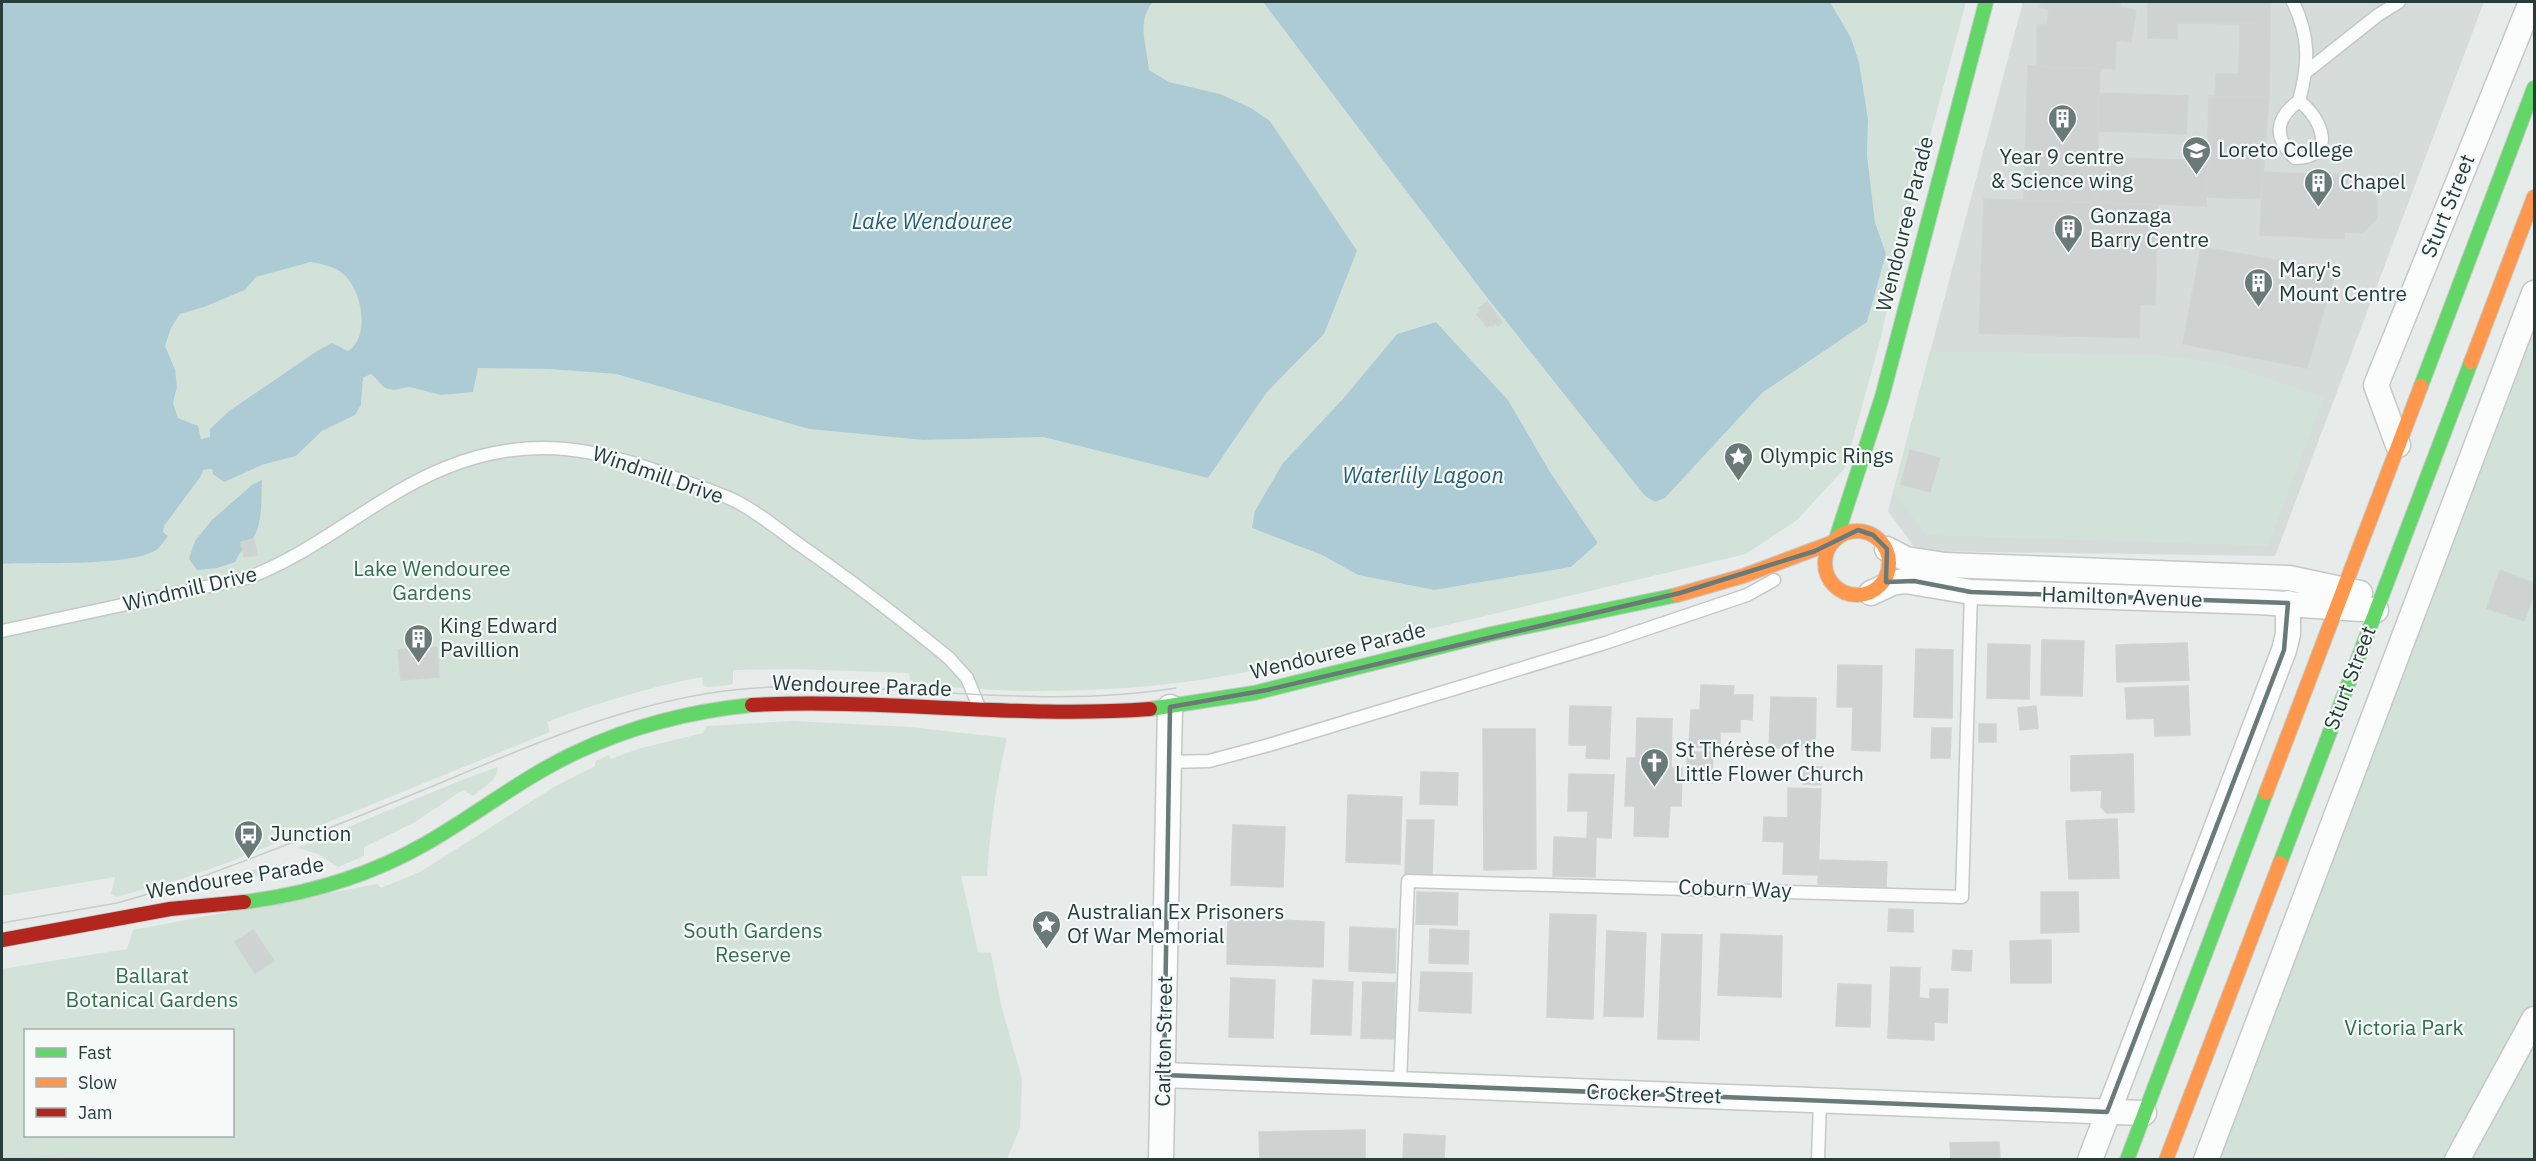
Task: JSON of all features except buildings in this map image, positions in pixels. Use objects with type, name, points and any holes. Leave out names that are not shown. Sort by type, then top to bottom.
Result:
[{"type":"street","name":"Wendouree Parade","points":[[2,940],[60,931],[166,909],[262,900],[331,886],[407,855],[554,764],[605,740],[660,721],[696,713],[761,704],[846,703],[980,711],[1073,713],[1170,707],[1267,690],[1485,636],[1680,593],[1752,574],[1833,541],[1864,456],[1882,397],[1986,2]]},
{"type":"street","name":"Sturt Street","points":[[2398,445],[2376,385],[2531,2]]},
{"type":"street","name":"Sturt Street","points":[[2127,1160],[2535,88]]},
{"type":"street","name":"Sturt Street","points":[[2166,1160],[2535,196]]},
{"type":"street","name":"Sturt Street","points":[[2206,1160],[2535,293]]},
{"type":"street","points":[[2477,351],[2507,366]]},
{"type":"street","name":"Wendouree Parade","points":[[1864,456],[1868,483]]},
{"type":"street","points":[[1815,579],[1853,596],[1871,593],[1884,582],[1888,574],[1889,557],[1874,519]]},
{"type":"street","points":[[1836,588],[1825,566],[1825,558],[1833,541],[1842,534],[1858,530],[1874,534],[1886,547]]},
{"type":"street","name":"Hamilton Avenue","points":[[1886,547],[1906,559],[1945,565],[2302,579],[2340,598]]},
{"type":"street","name":"Wendouree Parade","points":[[1752,574],[1786,576]]},
{"type":"street","name":"Hamilton Avenue","points":[[1871,593],[1888,585],[1905,581],[1971,592],[2288,603],[2340,598],[2378,605]]},
{"type":"street","points":[[2090,1160],[2284,650],[2288,634],[2288,603]]},
{"type":"street","name":"Carlton Street","points":[[1161,1160],[1170,707]]},
{"type":"street","points":[[2457,1160],[2535,1019]]},
{"type":"street","name":"Crocker Street","points":[[1164,1075],[2144,1113]]},
{"type":"lane","points":[[2293,2],[2300,16],[2307,44],[2306,72],[2299,101],[2288,109],[2280,121],[2280,139],[2285,149],[2295,158],[2305,158],[2314,155],[2321,146],[2322,133],[2319,122],[2310,109],[2299,101]]},
{"type":"lane","points":[[2306,72],[2378,15],[2400,2]]},
{"type":"lane","name":"Windmill Drive","points":[[2,631],[247,578],[284,562],[416,481],[447,467],[507,452],[575,449],[613,456],[649,468],[742,505],[824,561],[949,658],[967,678],[980,711]]},
{"type":"lane","name":"Wendouree Parade","points":[[1168,762],[1224,758],[1547,661],[1747,596],[1786,576]]},
{"type":"lane","name":"Coburn Way","points":[[1400,1084],[1408,881],[1962,897],[1971,592]]},
{"type":"lane","points":[[1818,1160],[1820,1101]]},
{"type":"highlighted area","points":[[1858,530],[1873,535],[1887,549],[1886,582],[1914,581],[1971,592],[2288,603],[2284,650],[2107,1112],[1164,1075],[1170,707],[1267,690],[1680,593],[1815,551]]},
{"type":"shaded area","name":"Loreto College","points":[[2023,2],[2484,2],[2275,556],[1917,551],[1888,511]]},
{"type":"shaded area","points":[[2,1153],[183,1159],[2,1160]]},
{"type":"green space","name":"Lake Wendouree Gardens","points":[[1153,2],[1263,2],[1482,291],[1645,496],[1655,502],[1665,498],[1762,393],[1867,322],[1886,254],[1875,222],[1867,155],[1868,119],[1863,93],[1830,2],[1966,2],[1902,241],[1880,341],[1845,468],[1797,520],[1746,554],[1265,668],[1208,679],[1150,686],[1034,691],[916,685],[910,679],[909,673],[794,669],[733,670],[733,683],[730,685],[707,687],[703,685],[702,677],[624,696],[547,722],[550,732],[227,863],[181,879],[116,897],[111,894],[115,877],[2,896],[2,564],[73,563],[149,553],[162,545],[163,526],[201,476],[203,470],[263,465],[296,456],[322,431],[355,415],[361,405],[363,378],[371,374],[376,380],[394,390],[409,387],[441,395],[478,368],[548,369],[616,374],[809,429],[923,440],[1043,437],[1208,478],[1267,392],[1324,334],[1301,168],[1270,121],[1251,108],[1220,95],[1169,82],[1149,70],[1144,34],[1148,10]],"holes":[[[1436,322],[1508,400],[1550,472],[1598,543],[1571,567],[1434,590],[1358,575],[1322,555],[1252,528],[1342,400],[1397,334]]]},
{"type":"green space","points":[[311,262],[342,272],[355,289],[362,312],[362,324],[355,344],[348,351],[344,348],[317,351],[229,411],[210,429],[210,437],[201,439],[178,418],[173,403],[177,387],[165,346],[171,328],[180,314],[245,290],[255,277]]},
{"type":"green space","name":"Victoria Park","points":[[2534,312],[2534,1159],[2215,1160]]},
{"type":"green space","points":[[1930,351],[2157,355],[2220,363],[2324,397],[2268,546],[1927,535],[1893,493]]},
{"type":"green space","name":"South Gardens Reserve","points":[[793,721],[910,727],[1007,738],[994,807],[987,876],[961,876],[978,952],[991,953],[1001,1005],[1022,1079],[1020,1128],[1007,1159],[183,1160],[2,1153],[2,969],[127,949],[133,930],[377,884],[381,888],[420,872],[554,787],[595,766],[595,761],[609,755],[611,759],[638,749],[703,733],[707,726]]},
{"type":"green space","points":[[498,767],[492,780],[473,796],[463,790],[415,822],[364,847],[364,856],[338,867],[318,854],[297,848],[467,778]]},
{"type":"green space","points":[[276,865],[298,866],[319,873],[293,878],[287,871],[228,879],[226,886],[221,889],[185,890],[225,876]]},
{"type":"water","name":"Lake Wendouree","points":[[2,2],[1153,2],[1145,18],[1144,26],[1149,70],[1169,82],[1220,94],[1251,108],[1270,121],[1357,251],[1324,334],[1267,392],[1208,478],[1043,437],[923,440],[809,429],[616,374],[548,369],[478,368],[473,392],[441,395],[409,387],[394,390],[385,388],[371,374],[363,378],[361,405],[355,415],[322,431],[296,456],[262,465],[224,482],[213,474],[212,469],[203,470],[164,526],[163,532],[168,536],[156,550],[125,559],[82,563],[2,564]],"holes":[[[311,262],[342,273],[355,290],[361,312],[360,335],[355,344],[348,351],[332,343],[317,351],[229,411],[210,429],[210,437],[201,439],[198,426],[178,418],[173,403],[177,387],[175,370],[165,346],[171,328],[180,314],[245,290],[256,277]]]},
{"type":"water","points":[[1263,2],[1830,2],[1851,38],[1859,63],[1868,119],[1867,155],[1875,222],[1886,254],[1867,322],[1762,393],[1665,498],[1655,502],[1645,496],[1482,291]]},
{"type":"water","name":"Waterlily Lagoon","points":[[1436,322],[1508,400],[1550,472],[1598,543],[1571,567],[1434,590],[1358,575],[1322,555],[1252,528],[1255,511],[1283,463],[1342,400],[1397,334]]},
{"type":"water","points":[[262,480],[260,518],[253,538],[235,562],[217,568],[197,570],[189,559],[195,541],[212,520],[252,485]]},
{"type":"tram line","points":[[2,923],[117,903],[176,886],[576,729],[613,716],[687,697],[724,691],[782,687],[841,687],[1065,697],[1102,696],[1176,688]]},
{"type":"traffic: fast","points":[[1836,539],[1882,397],[1986,2]]},
{"type":"traffic: fast","points":[[2421,386],[2534,88]]},
{"type":"traffic: fast","points":[[2280,863],[2471,362]]},
{"type":"traffic: fast","points":[[1150,709],[1254,693],[1491,634],[1677,595]]},
{"type":"traffic: fast","points":[[244,902],[315,889],[382,865],[444,833],[557,762],[598,743],[663,721],[707,711],[752,705]]},
{"type":"traffic: fast","points":[[2127,1160],[2266,793]]},
{"type":"traffic: slow","points":[[2471,362],[2534,197]]},
{"type":"traffic: slow","points":[[2266,793],[2421,386]]},
{"type":"traffic: slow","points":[[1851,531],[1863,531],[1880,540],[1887,551],[1889,563],[1887,575],[1880,586],[1863,595],[1851,595],[1839,590],[1830,581],[1825,569],[1825,557],[1830,545],[1839,536],[1851,531]]},
{"type":"traffic: slow","points":[[1677,595],[1743,576],[1831,543]]},
{"type":"traffic: slow","points":[[2166,1160],[2280,863]]},
{"type":"traffic: jam","points":[[752,705],[852,704],[1050,712],[1150,709]]},
{"type":"traffic: jam","points":[[2,940],[170,909],[244,902]]},
{"type":"place","name":"Year 9 centre & Science wing","points":[[2062,144]]},
{"type":"place","name":"Loreto College","points":[[2197,176]]},
{"type":"place","name":"Chapel","points":[[2319,208]]},
{"type":"place","name":"Gonzaga Barry Centre","points":[[2069,254]]},
{"type":"place","name":"Mary's Mount Centre","points":[[2258,308]]},
{"type":"place","name":"Olympic Rings","points":[[1739,482]]},
{"type":"place","name":"King Edward Pavillion","points":[[419,664]]},
{"type":"place","name":"St Thérèse of the Little Flower Church","points":[[1654,788]]},
{"type":"place","name":"Junction","points":[[249,860]]},
{"type":"place","name":"Australian Ex Prisoners Of War Memorial","points":[[1046,950]]},
{"type":"park label","name":"Ballarat Botanical Gardens","points":[[152,988]]}]
